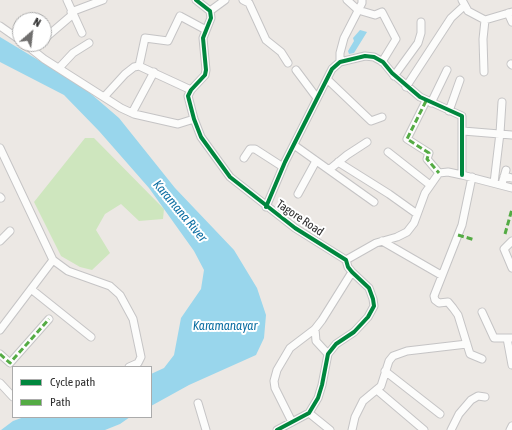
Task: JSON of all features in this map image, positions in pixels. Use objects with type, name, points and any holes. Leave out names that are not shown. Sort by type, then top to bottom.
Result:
[{"type":"street","points":[[66,0],[82,33]]},
{"type":"street","points":[[52,32],[72,13],[103,0]]},
{"type":"street","points":[[104,97],[125,74],[134,67],[139,66],[191,90],[202,80],[206,70],[203,44],[206,30],[211,18],[210,11],[196,0]]},
{"type":"street","points":[[210,11],[225,0]]},
{"type":"street","points":[[243,0],[249,3],[266,40],[281,52],[288,63]]},
{"type":"street","points":[[347,0],[358,10],[375,15],[382,12],[396,39],[382,62]]},
{"type":"street","points":[[340,62],[340,54],[344,38],[362,0]]},
{"type":"street","points":[[406,87],[451,18],[463,3],[468,11],[485,20],[510,13],[512,22]]},
{"type":"street","points":[[139,66],[145,38],[168,40],[180,16],[206,30]]},
{"type":"street","points":[[484,72],[482,39],[485,20]]},
{"type":"street","points":[[394,76],[418,43],[421,33],[421,22]]},
{"type":"street","points":[[0,26],[12,34]]},
{"type":"street","points":[[58,68],[73,53],[89,43]]},
{"type":"street","points":[[36,52],[58,68],[132,113],[178,124],[194,119]]},
{"type":"street","points":[[266,207],[283,167],[332,69],[340,62],[365,56],[382,62],[406,87],[428,102],[462,116],[462,175]]},
{"type":"street","points":[[296,70],[317,98]]},
{"type":"street","points":[[439,174],[427,159],[429,153],[406,139],[448,70]]},
{"type":"street","points":[[132,113],[154,72]]},
{"type":"street","points":[[327,79],[371,121],[382,117]]},
{"type":"street","points":[[449,111],[460,80]]},
{"type":"street","name":"Tagore Road","points":[[191,90],[188,96],[194,119],[201,137],[230,176],[266,207],[295,228],[346,260]]},
{"type":"street","points":[[494,183],[502,102]]},
{"type":"street","points":[[463,131],[512,135]]},
{"type":"street","points":[[330,169],[367,142]]},
{"type":"street","points":[[294,145],[330,169],[374,202]]},
{"type":"street","points":[[0,148],[53,260],[68,271],[110,286],[120,295],[133,319],[141,357],[138,364],[132,366]]},
{"type":"street","points":[[244,158],[250,149],[255,149],[283,167]]},
{"type":"street","points":[[388,152],[430,185]]},
{"type":"street","points":[[298,194],[316,161]]},
{"type":"street","points":[[338,162],[389,194],[417,214]]},
{"type":"street","points":[[277,430],[309,413],[318,398],[328,354],[336,344],[362,323],[374,306],[369,288],[352,272],[348,267],[346,260],[382,241],[397,238],[407,232],[414,223],[425,193],[439,174],[448,172],[502,184],[512,188]]},
{"type":"street","points":[[502,184],[505,173],[512,178]]},
{"type":"street","points":[[472,177],[462,225],[434,296],[435,300],[439,303],[448,302],[453,308],[458,315],[470,354],[482,359]]},
{"type":"street","points":[[0,241],[10,231]]},
{"type":"street","points":[[382,241],[441,275]]},
{"type":"street","points":[[512,241],[504,249],[512,268]]},
{"type":"street","points":[[0,330],[53,260]]},
{"type":"street","points":[[292,422],[275,388],[274,381],[284,356],[290,348],[315,329],[352,272]]},
{"type":"street","points":[[31,289],[91,337]]},
{"type":"street","points":[[482,312],[494,338],[510,338],[512,365]]},
{"type":"street","points":[[0,354],[10,363],[49,319]]},
{"type":"street","points":[[315,329],[316,341],[328,354]]},
{"type":"street","points":[[352,430],[355,417],[364,401],[381,386],[389,361],[399,353],[467,344]]},
{"type":"street","points":[[386,371],[440,414]]},
{"type":"street","points":[[0,383],[12,396]]},
{"type":"street","points":[[377,390],[424,430]]},
{"type":"street","points":[[451,430],[459,414],[471,400],[478,396],[485,397]]},
{"type":"street","points":[[198,403],[206,430]]},
{"type":"street","points":[[309,413],[330,430]]},
{"type":"street","points":[[510,430],[512,426]]},
{"type":"green space","points":[[85,138],[94,138],[164,209],[163,219],[139,221],[121,204],[105,214],[96,230],[110,253],[92,270],[80,267],[61,256],[34,202]]},
{"type":"water","points":[[360,30],[367,32],[354,53],[349,54],[348,51],[354,41],[353,38]]},
{"type":"water","name":"Karamanayar","points":[[0,37],[12,44],[12,52],[25,52],[83,87],[119,118],[175,188],[234,250],[257,288],[266,315],[264,338],[256,355],[189,385],[152,405],[152,374],[164,368],[174,355],[181,318],[201,289],[204,270],[194,251],[149,188],[99,131],[64,95],[0,62]]},
{"type":"water","points":[[21,418],[129,418],[120,424],[105,430],[1,430],[13,421]]},
{"type":"marked path","points":[[426,101],[407,139],[429,153],[427,159],[439,173]]},
{"type":"marked path","points":[[505,234],[512,209]]},
{"type":"marked path","points":[[458,235],[475,240]]},
{"type":"marked path","points":[[0,354],[10,363],[49,319]]},
{"type":"cycle path","points":[[196,0],[210,11],[211,18],[203,38],[206,70],[205,75],[191,90],[188,96],[194,119],[201,137],[230,177],[295,228],[346,260],[348,267],[352,272],[369,288],[373,299],[374,306],[368,317],[354,332],[336,344],[328,354],[318,398],[309,413],[277,430]]},
{"type":"cycle path","points":[[266,207],[285,162],[332,69],[340,62],[365,56],[374,57],[383,62],[392,73],[420,97],[462,116],[462,175]]},
{"type":"water label","name":"Karamana River","points":[[180,211]]}]
